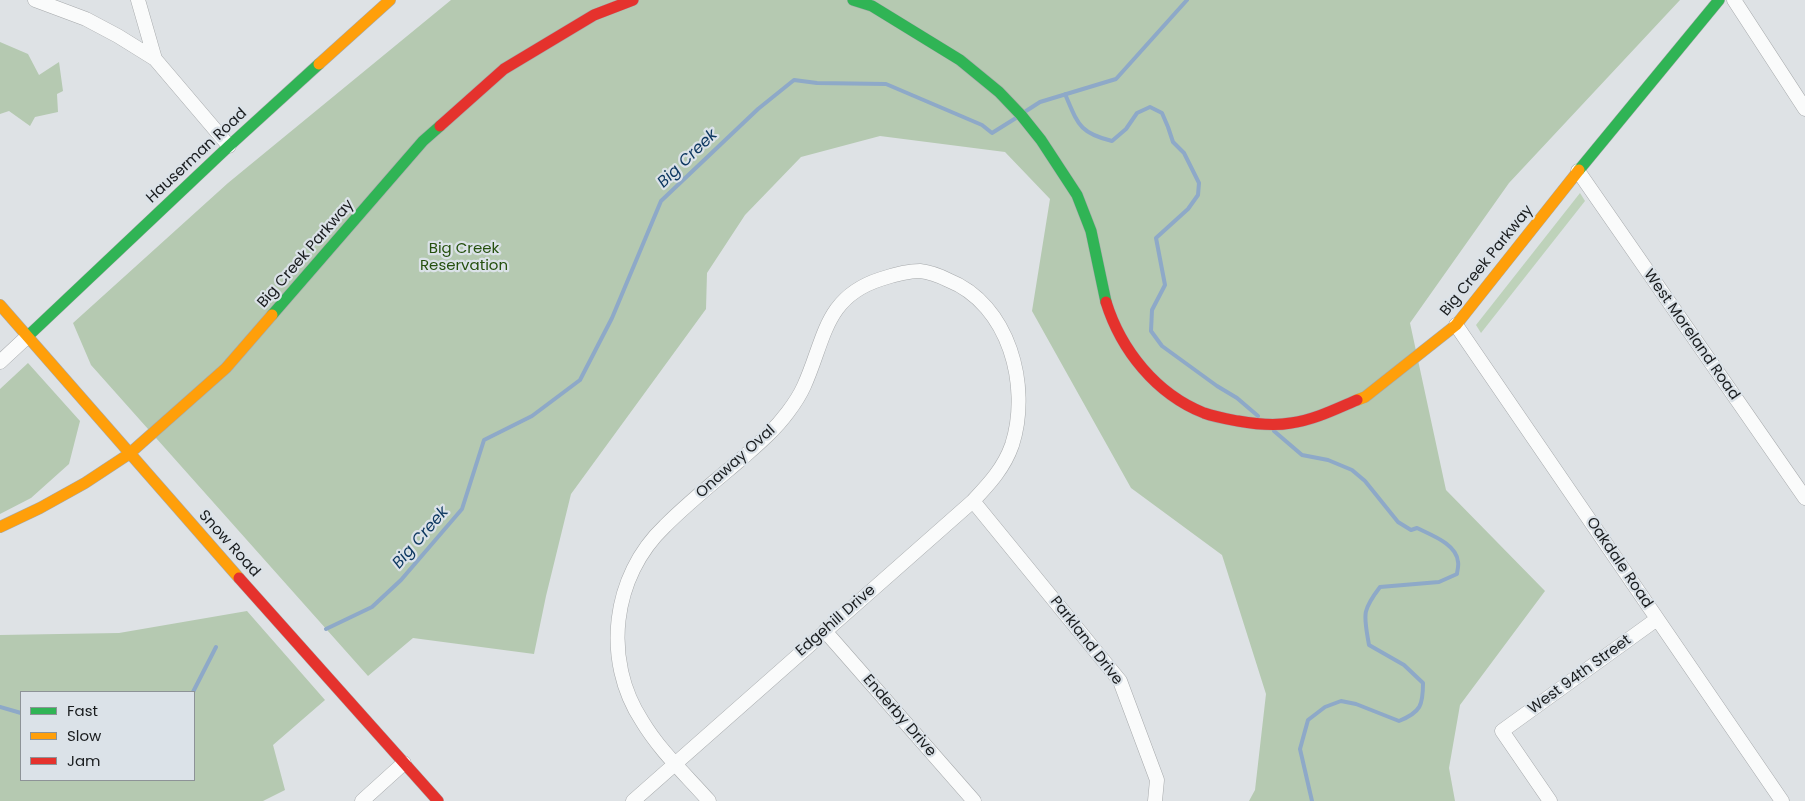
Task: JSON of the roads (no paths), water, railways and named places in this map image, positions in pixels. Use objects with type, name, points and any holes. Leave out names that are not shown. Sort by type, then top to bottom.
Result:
[{"type":"street","points":[[35,0],[86,19],[118,36],[154,59],[228,146]]},
{"type":"street","points":[[138,0],[154,59]]},
{"type":"street","name":"Hauserman Road","points":[[28,336],[228,146],[390,0]]},
{"type":"street","name":"Big Creek Parkway","points":[[0,527],[63,496],[129,454],[226,368],[423,141],[504,68],[594,15],[633,0]]},
{"type":"street","name":"Big Creek Parkway","points":[[853,0],[872,6],[960,60],[999,92],[1021,114],[1042,140],[1077,195],[1091,231],[1110,311],[1126,347],[1145,372],[1165,390],[1186,404],[1224,418],[1252,423],[1292,423],[1326,413],[1365,397],[1456,325],[1578,171],[1719,0]]},
{"type":"street","points":[[1734,0],[1805,109]]},
{"type":"street","name":"West Moreland Road","points":[[1578,171],[1805,498]]},
{"type":"street","name":"Onaway Oval","points":[[709,801],[675,764],[642,723],[625,686],[619,665],[617,643],[618,620],[626,584],[633,568],[654,536],[765,439],[787,412],[803,389],[824,328],[841,303],[864,286],[878,280],[898,274],[920,271],[938,275],[967,289],[980,299],[1004,333],[1016,375],[1018,403],[1016,425]]},
{"type":"street","name":"Snow Road","points":[[0,305],[129,454],[438,801]]},
{"type":"street","name":"Oakdale Road","points":[[1456,325],[1782,801]]},
{"type":"street","points":[[0,362],[28,336]]},
{"type":"street","name":"Edgehill Drive","points":[[633,801],[973,501],[991,482],[1004,464],[1012,445],[1016,425]]},
{"type":"street","name":"Parkland Drive","points":[[973,501],[1120,680],[1158,780],[1155,801]]},
{"type":"street","name":"West 94th Street","points":[[1550,801],[1502,731],[1657,619]]},
{"type":"street","name":"Enderby Drive","points":[[825,631],[974,801]]},
{"type":"street","points":[[362,801],[404,763]]},
{"type":"waterway","name":"Big Creek","points":[[1026,111],[1040,102],[1116,79],[1187,0]]},
{"type":"waterway","name":"Big Creek","points":[[326,629],[372,607],[401,580],[462,509],[484,440],[532,416],[580,380],[612,318],[661,201],[758,109],[794,80],[817,83],[886,84],[982,125],[992,133],[1016,118]]},
{"type":"waterway","points":[[1065,94],[1081,126],[1086,131],[1112,141],[1126,129],[1137,113],[1150,107],[1162,113],[1173,142],[1184,153],[1199,183],[1198,195],[1188,209],[1156,238],[1165,285],[1152,310],[1151,331],[1162,346],[1217,386],[1237,398],[1258,416]]},
{"type":"waterway","points":[[1274,431],[1302,455],[1328,460],[1352,470],[1365,481],[1398,522],[1411,530],[1417,528],[1448,545],[1457,556],[1458,564],[1457,574],[1439,582],[1380,587],[1370,602],[1365,620],[1369,645],[1404,665],[1423,683],[1421,702],[1416,711],[1399,721],[1356,704],[1341,701],[1325,707],[1308,720],[1300,749],[1312,801]]},
{"type":"waterway","name":"Big Creek","points":[[194,691],[216,647]]},
{"type":"waterway","name":"Big Creek","points":[[0,707],[20,713]]},
{"type":"park label","name":"Big Creek Reservation","points":[[464,258]]}]
